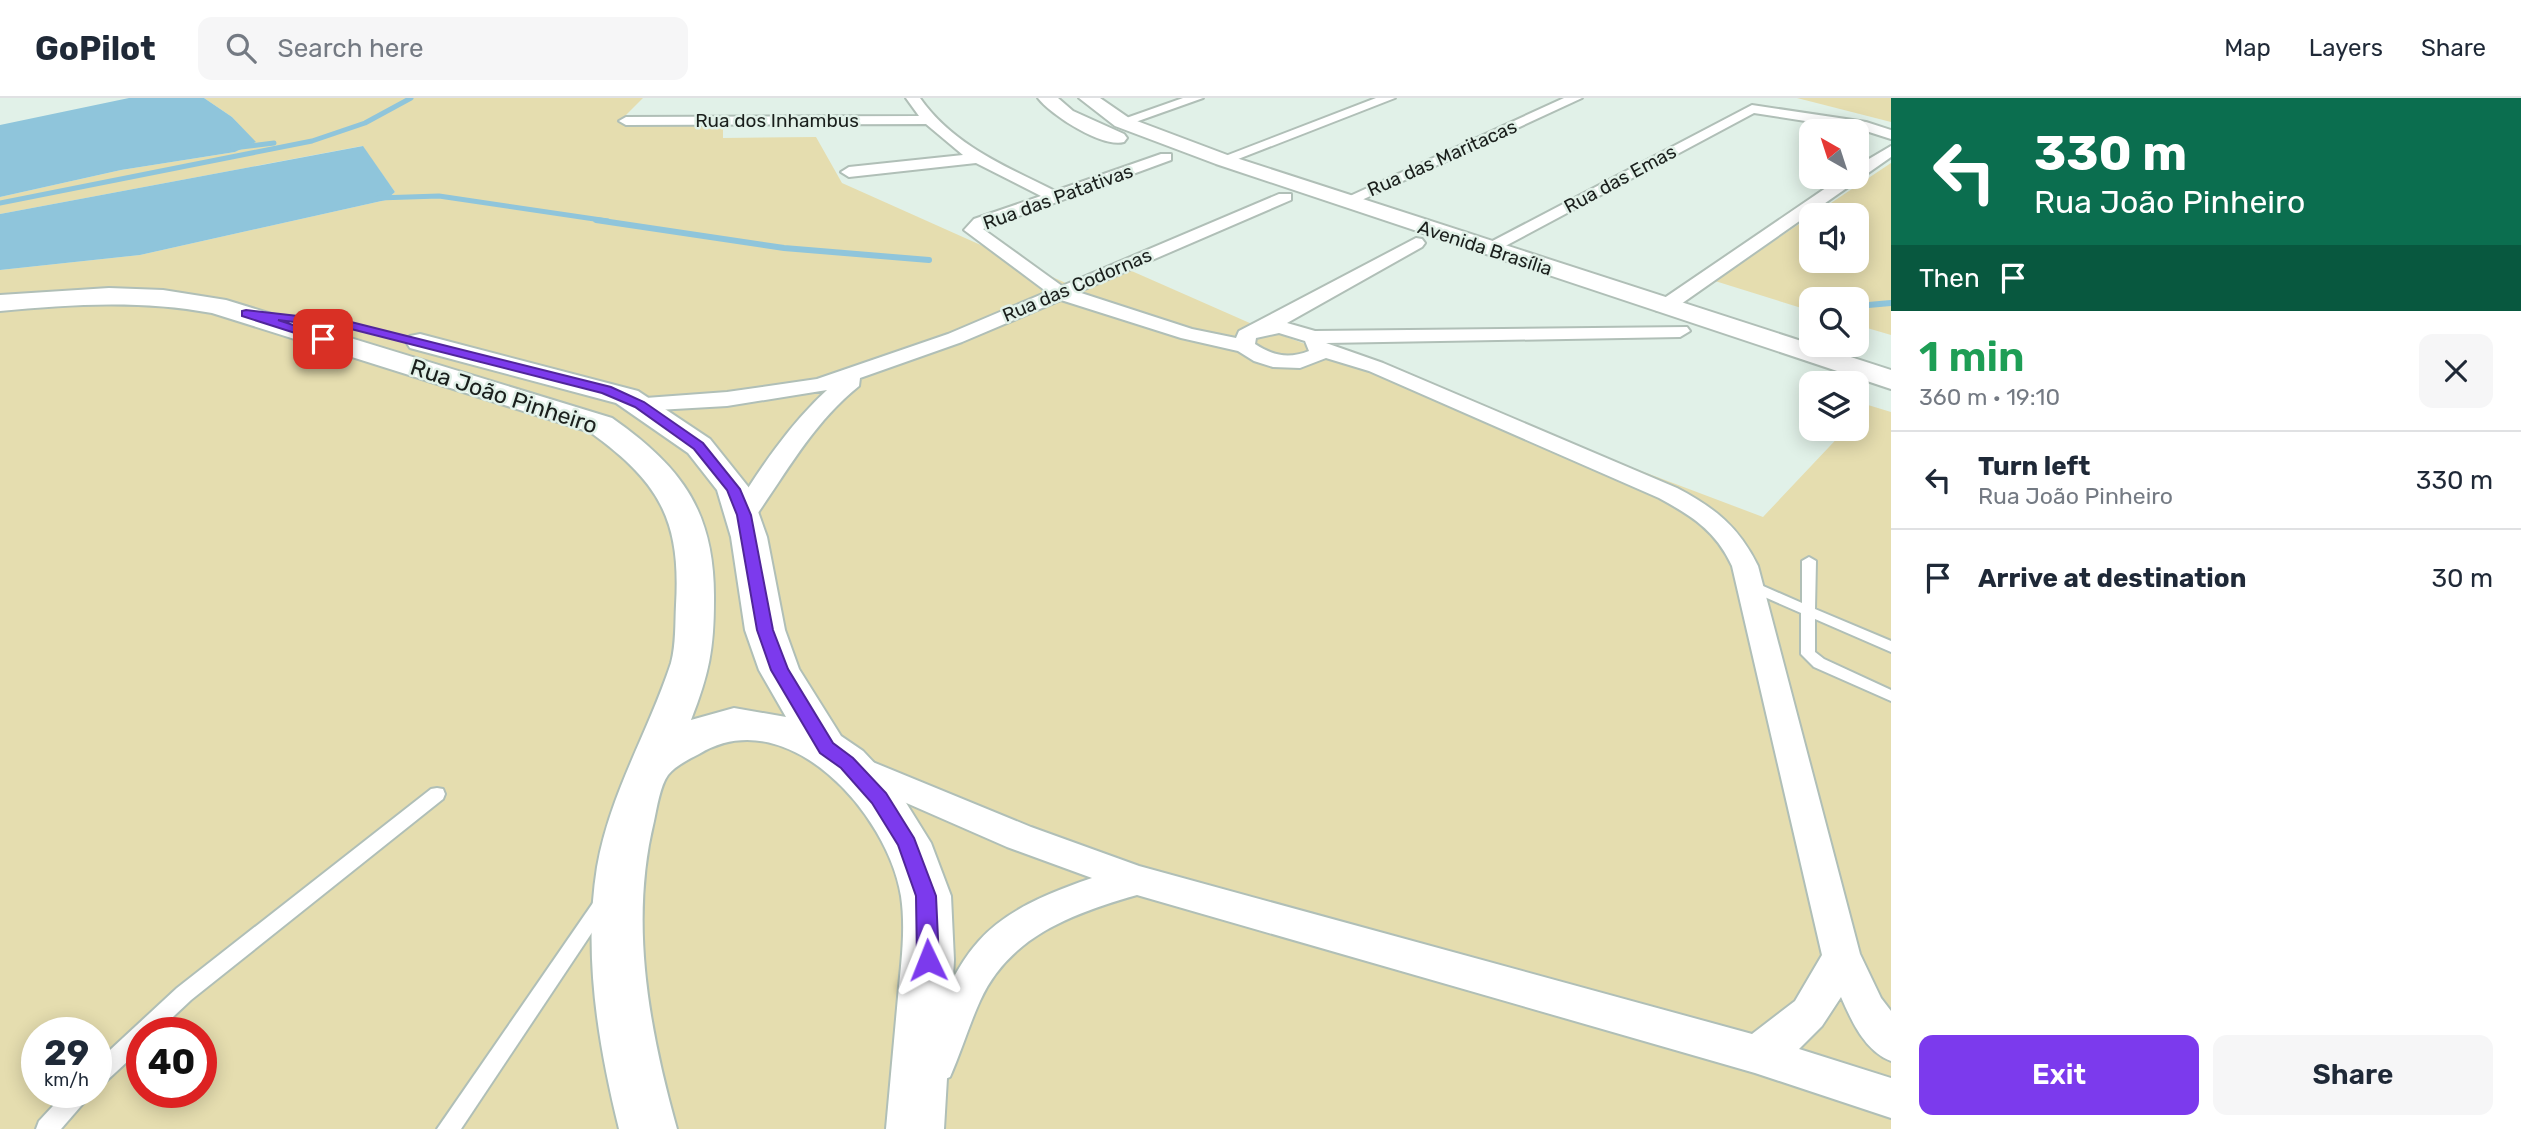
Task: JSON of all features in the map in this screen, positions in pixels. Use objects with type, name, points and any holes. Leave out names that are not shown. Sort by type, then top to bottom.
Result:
[{"type":"street","points":[[913,98],[928,120],[979,158],[1057,198]]},
{"type":"street","name":"Avenida Brasília","points":[[1047,98],[1077,121],[1166,157],[1294,192],[1347,201],[1418,234],[1680,331],[1802,371]]},
{"type":"street","name":"Avenida Brasília","points":[[1088,98],[1122,122],[1223,160],[1362,224],[1488,248],[1891,380]]},
{"type":"street","points":[[1122,122],[1196,98]]},
{"type":"street","points":[[1223,160],[1388,98]]},
{"type":"street","name":"Rua das Maritacas","points":[[1347,201],[1575,98]]},
{"type":"street","name":"Rua das Emas","points":[[1488,248],[1752,109],[1866,127],[1891,135]]},
{"type":"street","name":"Rua dos Inhambus","points":[[626,121],[928,120]]},
{"type":"street","points":[[1869,165],[1891,150]]},
{"type":"street","name":"Rua das Patativas","points":[[1060,293],[974,230],[980,223],[1057,198],[1166,157]]},
{"type":"street","points":[[849,172],[979,158]]},
{"type":"street","points":[[1664,307],[1835,189]]},
{"type":"street","name":"Rua das Codornas","points":[[640,404],[765,395],[821,385],[955,338],[1294,192]]},
{"type":"street","points":[[1245,346],[1246,335],[1263,328],[1418,234]]},
{"type":"street","points":[[1060,293],[1188,334],[1245,346],[1261,357],[1287,363],[1310,359],[1316,343]]},
{"type":"street","name":"Rua João Pinheiro","points":[[0,303],[93,296],[177,298],[246,313],[601,425],[652,464],[677,496],[689,520],[697,590],[692,659],[648,766],[628,831],[620,877],[618,985],[648,1129]]},
{"type":"street","name":"Rua João Pinheiro","points":[[246,313],[351,325],[606,390],[640,404],[699,446],[733,489],[744,515],[768,640],[779,670],[837,756],[879,798],[907,843],[926,896],[928,960],[916,1119]]},
{"type":"street","points":[[1263,328],[1289,328],[1316,343],[1696,508],[1730,535],[1745,566],[1841,955],[1867,1011],[1891,1042]]},
{"type":"street","points":[[1316,343],[1680,331]]},
{"type":"street","name":"Rua das Codornas","points":[[744,515],[775,464],[800,430],[820,408],[867,368]]},
{"type":"street","points":[[1869,393],[1891,401]]},
{"type":"street","points":[[648,766],[691,735],[736,723],[778,727],[1019,837],[1137,880],[1755,1054],[1891,1098]]},
{"type":"street","points":[[916,1119],[979,966],[1008,933],[1044,910],[1137,880]]},
{"type":"street","points":[[1755,1054],[1810,1015],[1825,992],[1841,955]]},
{"type":"lane","points":[[1809,561],[1805,648],[1812,659],[1891,696]]},
{"type":"lane","points":[[1749,585],[1891,647]]},
{"type":"lane","points":[[160,1017],[184,994],[437,794]]},
{"type":"lane","points":[[448,1129],[620,877]]},
{"type":"lane","points":[[112,1062],[126,1049]]},
{"type":"lane","points":[[47,1129],[66,1108]]},
{"type":"shaded area","points":[[204,98],[643,98],[618,123],[723,122],[723,138],[816,137],[842,183],[1068,284],[1118,265],[1252,324],[1763,517],[1835,441],[1869,441],[1869,405],[1891,412],[1891,1129],[0,1129],[0,270],[140,255],[386,200],[395,192],[362,146],[0,214],[0,197],[121,170],[235,152],[255,142],[232,117]]},
{"type":"shaded area","points":[[1797,98],[1891,98],[1891,122]]},
{"type":"shaded area","points":[[1891,163],[1891,335],[1869,329],[1869,287],[1799,287],[1799,307],[1715,281],[1799,224],[1799,273],[1869,273],[1869,203],[1831,203],[1852,189],[1869,189],[1869,178]]},
{"type":"water","points":[[129,98],[204,98],[232,117],[256,142],[235,152],[121,170],[0,197],[0,125]]},
{"type":"water","points":[[363,146],[395,192],[386,200],[140,255],[0,270],[0,214]]},
{"type":"waterway","points":[[0,203],[312,141],[365,123],[411,98]]},
{"type":"waterway","points":[[233,148],[274,143]]},
{"type":"waterway","points":[[378,198],[439,196],[608,221]]},
{"type":"waterway","points":[[596,220],[784,248],[929,260]]},
{"type":"waterway","points":[[1869,305],[1891,303]]},
{"type":"route","points":[[323,339],[246,313],[351,325],[606,390],[640,404],[699,446],[733,489],[744,515],[765,630],[779,670],[827,748],[847,763],[879,798],[907,843],[926,896],[928,960]]}]
